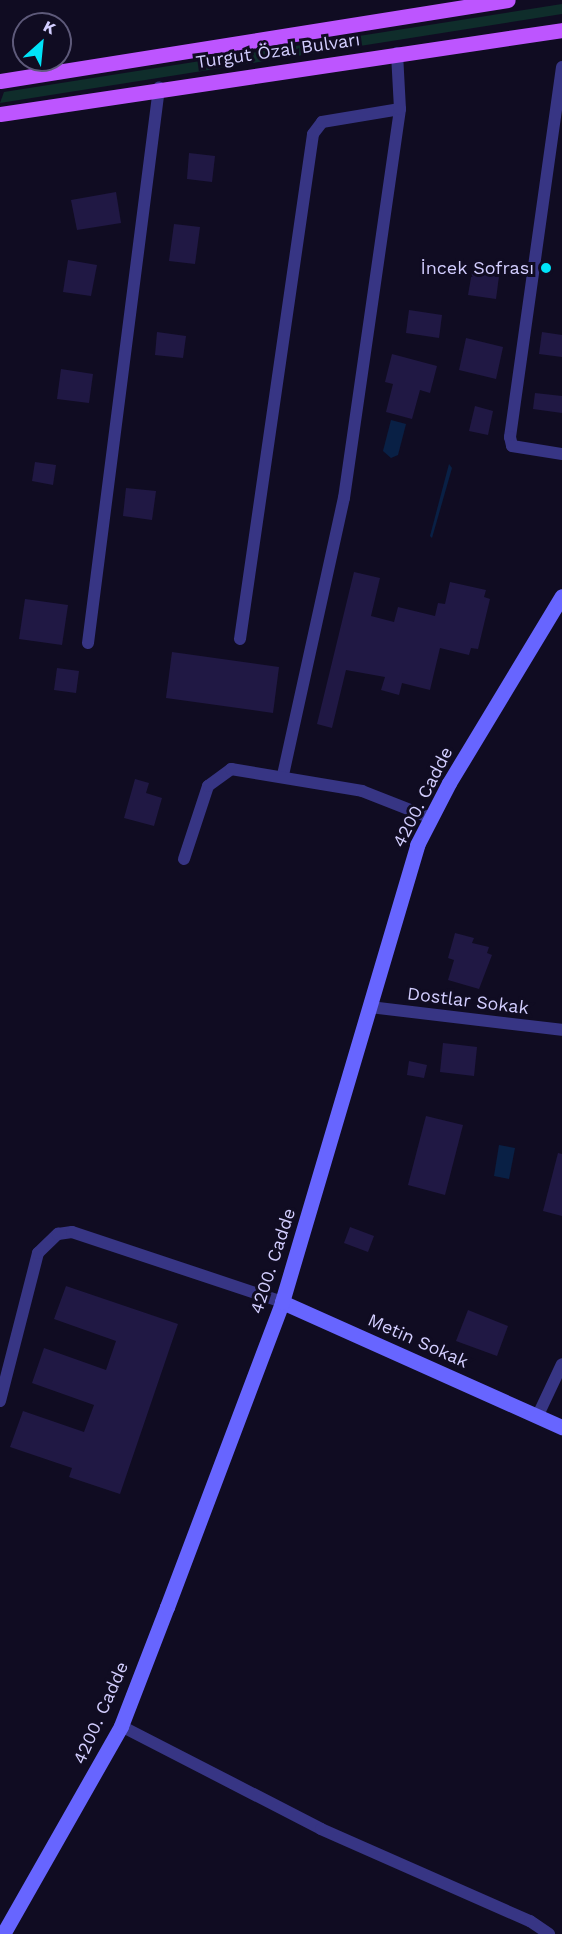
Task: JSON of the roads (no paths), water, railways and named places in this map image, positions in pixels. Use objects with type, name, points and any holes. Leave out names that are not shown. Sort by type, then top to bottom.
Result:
[{"type":"main road","name":"Turgut Özal Bulvarı","points":[[0,81],[428,6],[508,0]]},
{"type":"main road","name":"Turgut Özal Bulvarı","points":[[0,114],[159,88],[562,30]]},
{"type":"main road","name":"4200. Cadde","points":[[3,1934],[121,1726],[282,1302],[417,845],[562,596]]},
{"type":"main road","name":"Metin Sokak","points":[[282,1302],[562,1427]]},
{"type":"street","points":[[283,775],[344,498],[400,109],[397,53]]},
{"type":"street","points":[[562,67],[510,437],[512,446],[562,454]]},
{"type":"street","points":[[88,643],[159,88]]},
{"type":"street","points":[[240,639],[313,134],[321,122],[400,109]]},
{"type":"street","points":[[184,859],[208,786],[217,776],[240,767],[362,790],[431,818]]},
{"type":"street","name":"Dostlar Sokak","points":[[370,1007],[562,1030]]},
{"type":"street","points":[[0,1401],[38,1253],[58,1234],[72,1232],[282,1302]]},
{"type":"street","points":[[538,1415],[562,1364]]},
{"type":"street","points":[[121,1726],[321,1829],[530,1921],[549,1934]]},
{"type":"water","points":[[391,420],[406,424],[398,455],[391,458],[383,451]]},
{"type":"water","points":[[449,464],[452,468],[432,538],[430,536]]},
{"type":"water","points":[[499,1145],[515,1148],[509,1179],[494,1176]]},
{"type":"place","name":"İncek Sofrası","points":[[546,268]]}]
